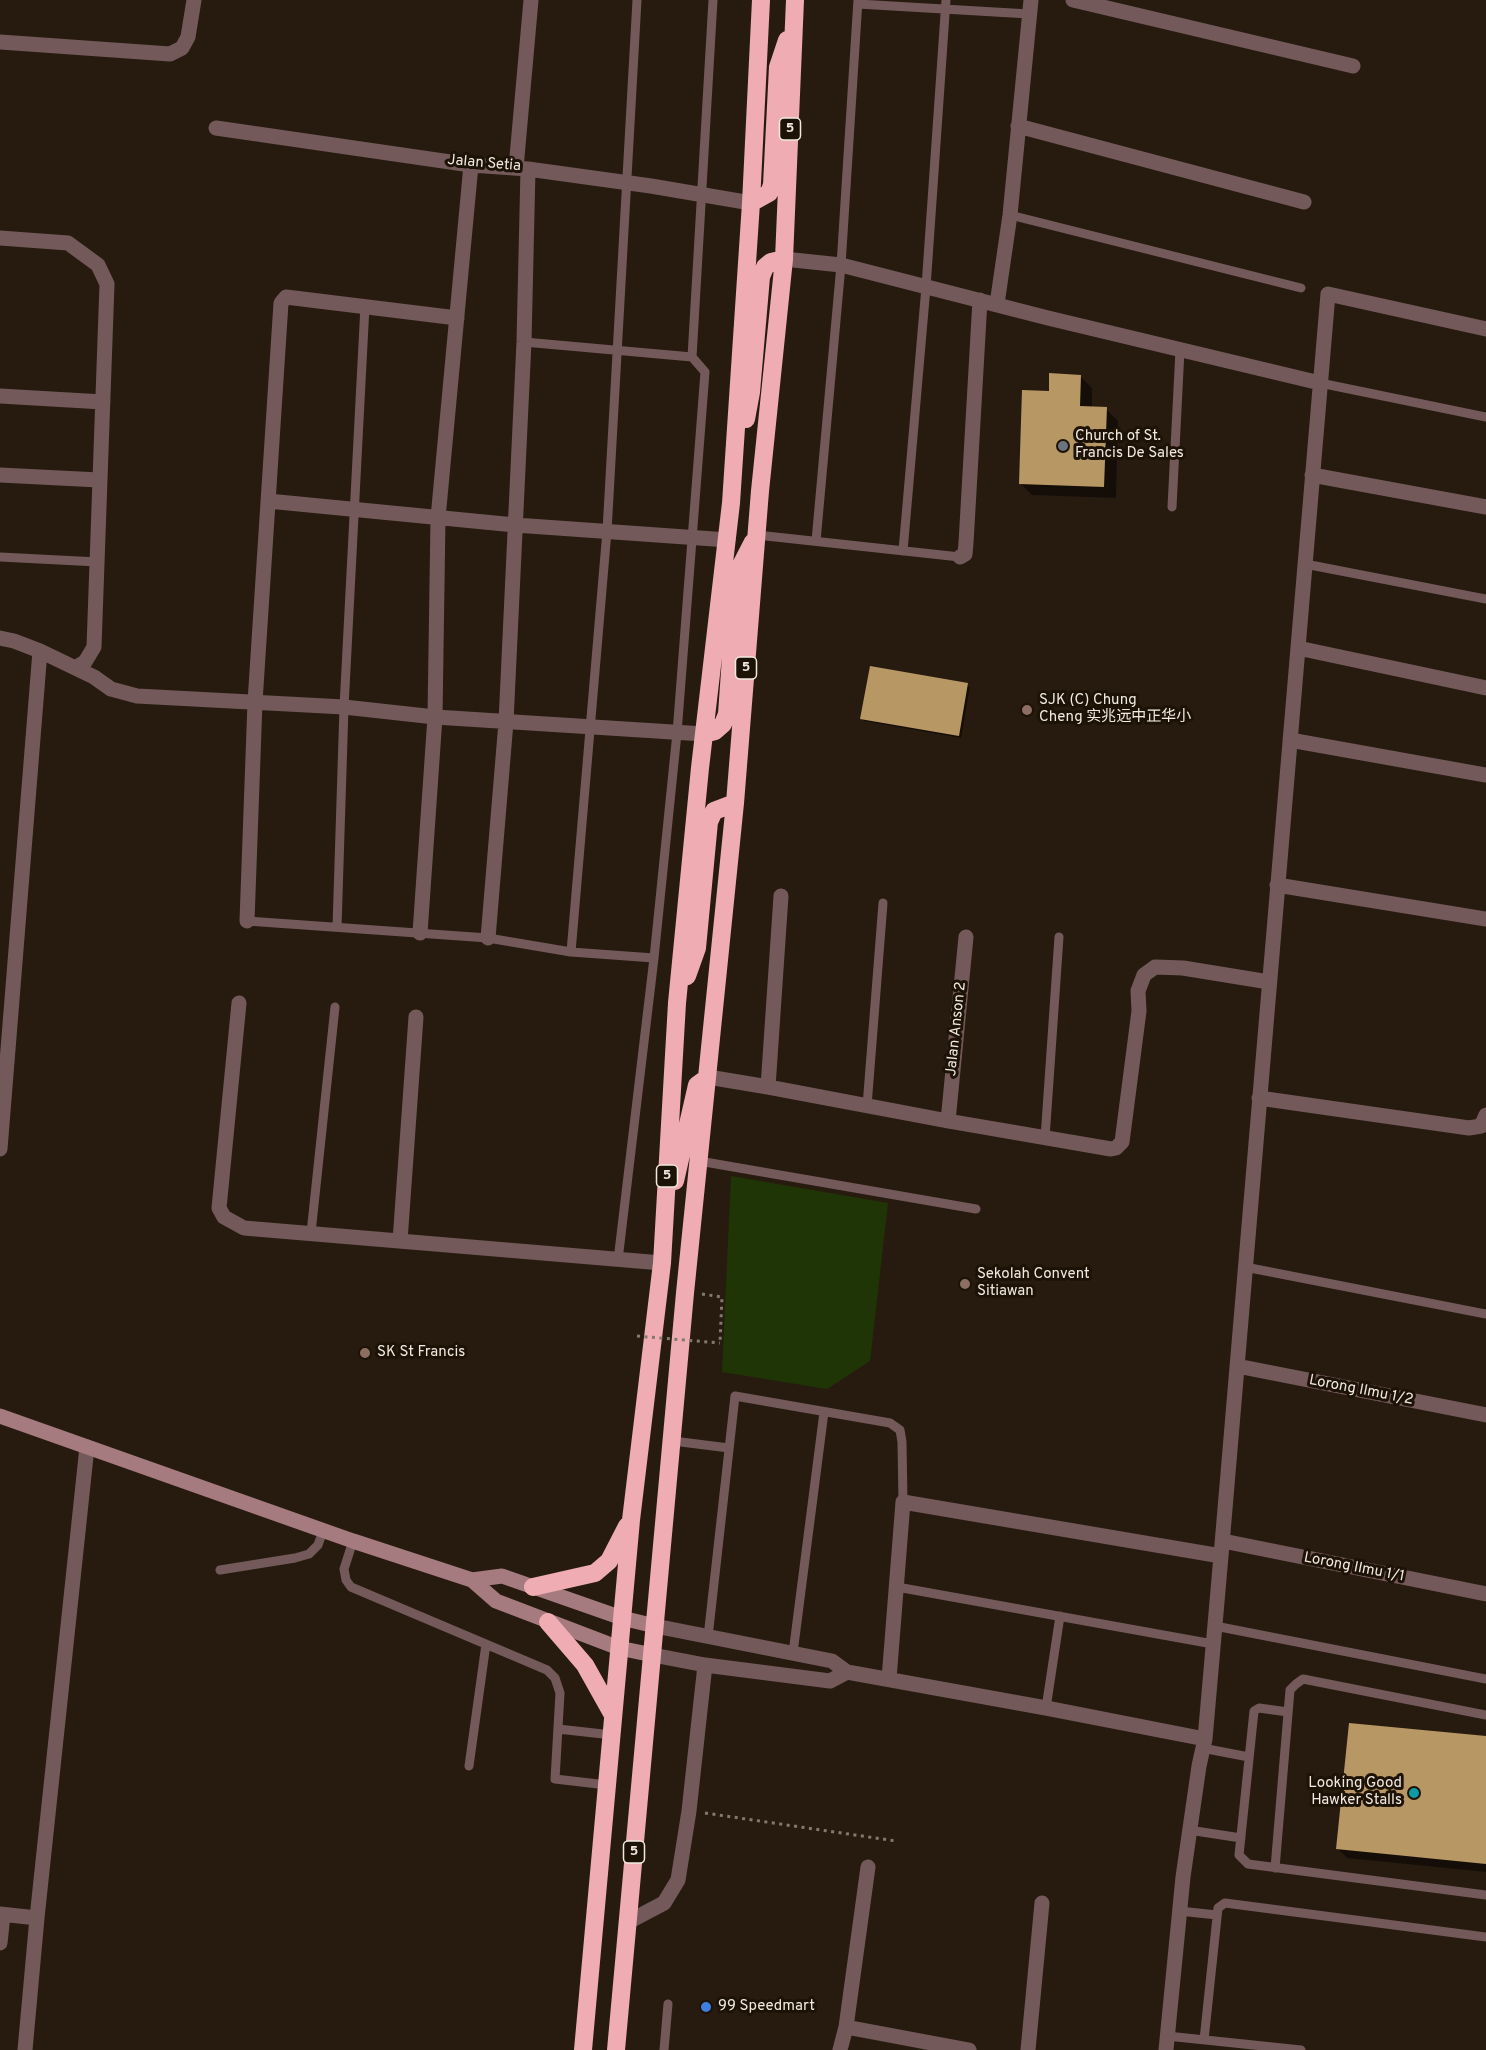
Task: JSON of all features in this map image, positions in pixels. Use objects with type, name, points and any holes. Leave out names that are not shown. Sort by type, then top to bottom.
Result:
[{"type":"highway","name":"5","points":[[583,2050],[631,1520],[662,1263],[677,1003],[728,540],[751,203],[760,0]]},
{"type":"highway","name":"5","points":[[616,2050],[686,1293],[735,803],[757,535],[784,259],[795,9]]},
{"type":"highway","points":[[751,203],[769,193],[772,185],[778,67],[795,9]]},
{"type":"highway","points":[[731,503],[751,392],[761,277],[765,267],[771,262],[784,259]]},
{"type":"highway","points":[[705,734],[716,731],[727,714],[737,573],[757,535]]},
{"type":"highway","points":[[677,1003],[697,948],[709,822],[714,811],[735,803]]},
{"type":"highway","points":[[664,1229],[697,1084],[708,1077]]},
{"type":"highway","points":[[533,1587],[595,1573],[609,1561],[631,1520]]},
{"type":"highway","points":[[548,1622],[585,1665],[614,1715]]},
{"type":"street","points":[[0,42],[170,54],[182,48],[188,37],[194,0]]},
{"type":"street","points":[[488,938],[506,722],[524,342],[522,168],[531,0]]},
{"type":"street","points":[[1072,0],[1353,66]]},
{"type":"street","points":[[997,304],[1010,215],[1030,7]]},
{"type":"street","points":[[1018,126],[1304,202]]},
{"type":"street","name":"Jalan Setia","points":[[216,128],[471,165],[522,168],[751,203]]},
{"type":"street","points":[[420,933],[435,717],[438,518],[471,165]]},
{"type":"street","points":[[0,238],[68,243],[98,265],[107,284],[94,647],[85,662],[75,668]]},
{"type":"street","points":[[784,259],[842,265],[1320,383]]},
{"type":"street","points":[[1167,2043],[1179,1911],[1203,1744],[1215,1626],[1328,294],[1486,329]]},
{"type":"street","points":[[247,921],[255,702],[278,327],[282,301],[286,297],[457,318]]},
{"type":"street","points":[[960,557],[965,554],[966,543],[980,300]]},
{"type":"street","points":[[0,396],[103,402]]},
{"type":"street","points":[[0,475],[99,480]]},
{"type":"street","points":[[1312,475],[1486,507]]},
{"type":"street","points":[[268,501],[515,525],[728,540]]},
{"type":"street","points":[[0,638],[40,651],[94,677],[111,689],[137,696],[344,707],[435,717],[705,734]]},
{"type":"street","points":[[1298,648],[1486,688]]},
{"type":"street","points":[[0,1149],[40,651]]},
{"type":"street","points":[[1290,740],[1486,775]]},
{"type":"street","points":[[1277,885],[1486,919]]},
{"type":"street","points":[[768,1087],[781,896]]},
{"type":"street","name":"Jalan Anson 2","points":[[948,1122],[966,937]]},
{"type":"street","points":[[708,1077],[948,1122],[1111,1149],[1119,1147],[1122,1142],[1138,1011],[1138,991],[1144,975],[1155,967],[1183,968],[1269,982]]},
{"type":"street","points":[[239,1003],[219,1208],[224,1217],[244,1228],[662,1263]]},
{"type":"street","points":[[400,1241],[416,1017]]},
{"type":"street","points":[[1259,1098],[1469,1128],[1481,1126],[1486,1116]]},
{"type":"street","name":"Lorong Ilmu 1/2","points":[[1237,1366],[1486,1415]]},
{"type":"street","points":[[0,1416],[323,1531],[472,1580],[496,1602],[619,1648],[705,1665],[830,1681],[847,1672]]},
{"type":"street","points":[[25,2050],[87,1447]]},
{"type":"street","points":[[889,1679],[903,1502]]},
{"type":"street","name":"Lorong Ilmu 1/1","points":[[903,1502],[1222,1549],[1486,1594]]},
{"type":"street","points":[[472,1580],[502,1576],[622,1618],[655,1626],[832,1661],[847,1672],[1046,1708],[1203,1744]]},
{"type":"street","points":[[628,1922],[664,1903],[678,1880],[689,1811],[705,1665]]},
{"type":"street","points":[[840,2050],[846,2027],[868,1867]]},
{"type":"street","points":[[1028,2050],[1042,1903]]},
{"type":"street","points":[[0,1943],[1,1915],[37,1918]]},
{"type":"street","points":[[846,2027],[969,2050]]},
{"type":"lane","points":[[571,952],[607,531],[637,0]]},
{"type":"lane","points":[[618,1260],[654,958],[677,733],[705,372],[692,357],[713,0]]},
{"type":"lane","points":[[903,551],[926,287],[946,0]]},
{"type":"lane","points":[[816,541],[842,265],[858,2],[946,11],[1030,7]]},
{"type":"lane","points":[[1010,215],[1301,288]]},
{"type":"lane","points":[[337,927],[344,707],[365,306]]},
{"type":"lane","points":[[524,342],[692,357]]},
{"type":"lane","points":[[1172,507],[1180,350]]},
{"type":"lane","points":[[1320,383],[1486,417]]},
{"type":"lane","points":[[757,535],[960,557]]},
{"type":"lane","points":[[0,557],[98,562]]},
{"type":"lane","points":[[1305,564],[1486,599]]},
{"type":"lane","points":[[867,1106],[883,903]]},
{"type":"lane","points":[[247,921],[488,938],[571,952],[654,958]]},
{"type":"lane","points":[[1045,1138],[1059,938]]},
{"type":"lane","points":[[312,1233],[335,1006]]},
{"type":"lane","points":[[699,1161],[976,1209]]},
{"type":"lane","points":[[1245,1267],[1486,1314]]},
{"type":"lane","points":[[708,1637],[735,1396],[890,1423],[900,1430],[903,1454],[903,1502]]},
{"type":"lane","points":[[793,1653],[824,1412]]},
{"type":"lane","points":[[673,1441],[729,1448]]},
{"type":"lane","points":[[220,1570],[309,1554],[318,1545],[323,1531]]},
{"type":"lane","points":[[353,1541],[344,1569],[346,1580],[351,1587],[546,1670],[555,1678],[560,1693],[555,1779],[607,1785]]},
{"type":"lane","points":[[897,1587],[1213,1644]]},
{"type":"lane","points":[[1046,1708],[1060,1616]]},
{"type":"lane","points":[[1215,1626],[1486,1679]]},
{"type":"lane","points":[[469,1766],[486,1644]]},
{"type":"lane","points":[[1275,1868],[1290,1690],[1304,1679],[1486,1715]]},
{"type":"lane","points":[[1288,1712],[1259,1708],[1254,1712],[1239,1854],[1248,1864],[1486,1895]]},
{"type":"lane","points":[[558,1729],[612,1735]]},
{"type":"lane","points":[[1203,1744],[1249,1757]]},
{"type":"lane","points":[[1189,1830],[1241,1838]]},
{"type":"lane","points":[[1204,2040],[1218,1908],[1225,1903],[1486,1937]]},
{"type":"lane","points":[[1179,1911],[1217,1915]]},
{"type":"lane","points":[[664,2050],[668,2004]]},
{"type":"lane","points":[[1167,2043],[1204,2040],[1301,2050]]},
{"type":"path","points":[[638,1336],[720,1343],[723,1297],[686,1293]]},
{"type":"path","points":[[689,1811],[896,1841]]},
{"type":"green space","points":[[731,1176],[888,1203],[870,1361],[827,1389],[722,1372]]},
{"type":"building","name":"Church of St. Francis De Sales","points":[[1049,373],[1081,375],[1080,406],[1107,407],[1104,487],[1019,484],[1022,390],[1049,391]]},
{"type":"building","points":[[870,666],[968,683],[959,736],[860,719]]},
{"type":"building","name":"Looking Good Hawker Stalls","points":[[1349,1723],[1486,1736],[1486,1864],[1336,1849]]},
{"type":"place","name":"Church of St. Francis De Sales","points":[[1063,446]]},
{"type":"place","name":"SJK (C) Chung Cheng 实兆远中正华小","points":[[1027,710]]},
{"type":"place","name":"Sekolah Convent Sitiawan","points":[[965,1284]]},
{"type":"place","name":"SK St Francis","points":[[365,1353]]},
{"type":"place","name":"Looking Good Hawker Stalls","points":[[1414,1793]]},
{"type":"place","name":"99 Speedmart","points":[[706,2007]]}]
